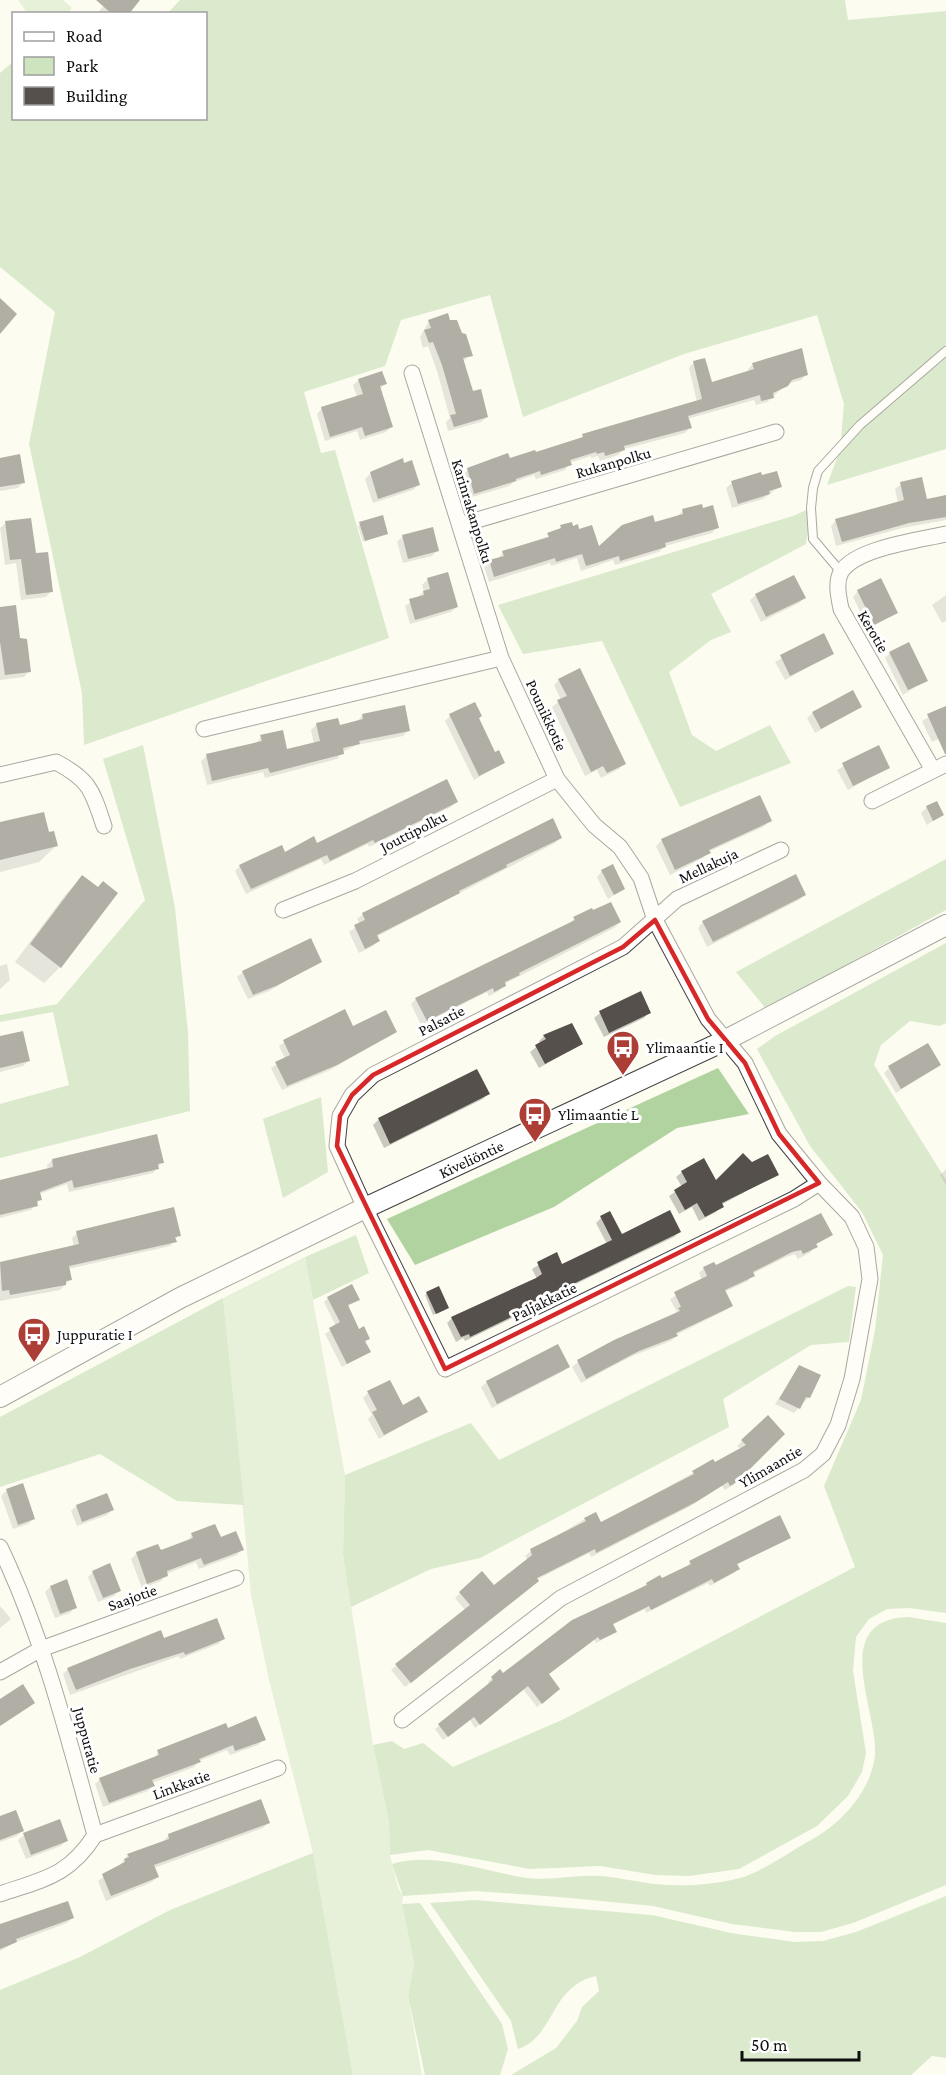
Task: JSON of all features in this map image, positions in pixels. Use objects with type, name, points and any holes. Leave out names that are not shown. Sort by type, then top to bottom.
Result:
[{"type":"street","name":"Karinrakanpolku","points":[[412,373],[501,658]]},
{"type":"street","name":"Rukanpolku","points":[[459,525],[776,432]]},
{"type":"street","points":[[842,572],[854,561],[877,549],[946,534]]},
{"type":"street","name":"Kerotie","points":[[842,572],[837,590],[841,609],[939,767]]},
{"type":"street","points":[[204,729],[501,658]]},
{"type":"street","name":"Pounikkotie","points":[[501,658],[557,778],[594,825],[620,847],[641,878],[655,920],[708,1019],[724,1041]]},
{"type":"street","points":[[0,775],[56,762],[79,774],[93,792],[104,826]]},
{"type":"street","points":[[872,801],[939,767]]},
{"type":"street","name":"Jouttipolku","points":[[283,910],[355,881],[557,778]]},
{"type":"street","name":"Mellakuja","points":[[655,920],[677,899],[782,850]]},
{"type":"street","name":"Palsatie","points":[[365,1208],[337,1146],[340,1116],[352,1095],[373,1075],[623,947],[655,920]]},
{"type":"street","name":"Kiveliöntie","points":[[0,1397],[129,1324],[365,1208],[724,1041],[946,925]]},
{"type":"street","name":"Ylimaantie","points":[[402,1720],[561,1598],[804,1470],[823,1454],[838,1425],[852,1379],[870,1279],[866,1247],[852,1217],[779,1134],[745,1063],[724,1041]]},
{"type":"street","name":"Paljakkatie","points":[[365,1208],[445,1369],[784,1204],[819,1182]]},
{"type":"street","name":"Juppuratie","points":[[0,1547],[59,1698],[96,1835]]},
{"type":"street","name":"Saajotie","points":[[0,1672],[41,1649],[236,1578]]},
{"type":"street","name":"Linkkatie","points":[[96,1835],[278,1768]]},
{"type":"street","points":[[0,1894],[58,1874],[82,1856],[96,1835]]},
{"type":"lane","points":[[842,572],[813,539],[811,508],[818,471],[860,425],[946,351]]},
{"type":"highlighted area","points":[[655,920],[708,1019],[745,1063],[779,1134],[819,1183],[445,1369],[337,1146],[340,1116],[352,1095],[373,1075],[623,947]]},
{"type":"green space","points":[[18,0],[63,0],[72,8],[69,12],[26,12]]},
{"type":"green space","points":[[180,0],[845,0],[848,20],[946,11],[946,449],[827,485],[840,450],[844,404],[817,315],[684,354],[523,417],[490,295],[401,320],[385,366],[304,392],[321,453],[335,450],[389,638],[84,745],[82,693],[29,444],[55,312],[0,267],[0,73],[12,63],[12,120],[207,120],[207,12],[169,12]]},
{"type":"green space","points":[[811,508],[806,544],[711,594],[731,632],[711,640],[669,672],[692,735],[716,751],[770,725],[791,763],[680,807],[602,641],[523,654],[498,605],[793,516]]},
{"type":"green space","points":[[143,745],[175,908],[188,1032],[190,1111],[0,1158],[0,1104],[69,1085],[53,1012],[0,1022],[0,1015],[57,1004],[145,900],[103,759]]},
{"type":"green space","points":[[946,859],[946,910],[766,1009],[736,972]]},
{"type":"green space","points":[[946,943],[946,1023],[940,1026],[910,1021],[881,1045],[874,1065],[946,1180],[946,1613],[909,1608],[887,1609],[869,1619],[856,1637],[853,1671],[866,1753],[862,1772],[848,1796],[817,1826],[739,1869],[689,1876],[655,1875],[600,1866],[530,1869],[428,1850],[390,1855],[389,1822],[373,1745],[392,1741],[404,1749],[423,1743],[453,1767],[562,1720],[855,1567],[824,1486],[861,1400],[875,1330],[883,1255],[862,1212],[810,1146],[757,1049],[775,1036]]},
{"type":"green space","points":[[718,1068],[749,1114],[677,1128],[554,1207],[415,1265],[387,1219]]},
{"type":"green space","points":[[321,1097],[328,1172],[283,1198],[263,1119]]},
{"type":"green space","points":[[356,1235],[369,1273],[313,1300],[305,1257]]},
{"type":"green space","points":[[305,1257],[345,1475],[343,1555],[373,1745],[389,1822],[390,1855],[398,1888],[403,1896],[402,1904],[414,1963],[408,1996],[422,2075],[353,2075],[313,1853],[269,1680],[251,1595],[223,1298]]},
{"type":"green space","points":[[848,1286],[856,1287],[849,1342],[811,1345],[723,1399],[729,1427],[480,1558],[431,1569],[351,1607],[343,1555],[345,1475],[471,1423],[499,1460]]},
{"type":"green space","points":[[223,1298],[244,1505],[177,1501],[100,1454],[0,1487],[0,1417]]},
{"type":"green space","points":[[908,1617],[946,1623],[946,1885],[853,1923],[821,1932],[795,1932],[732,1924],[653,1906],[559,1897],[475,1891],[403,1896],[392,1864],[408,1861],[442,1861],[527,1878],[600,1876],[675,1885],[708,1884],[740,1878],[768,1866],[837,1822],[862,1791],[873,1767],[875,1755],[863,1670],[863,1650],[870,1634],[884,1622]]},
{"type":"green space","points":[[313,1853],[353,2075],[0,2075],[0,1990],[80,1957],[170,1910]]},
{"type":"green space","points":[[946,1896],[946,2058],[932,2056],[911,2075],[511,2075],[556,2048],[577,2021],[582,2007],[599,1991],[596,1976],[581,1982],[570,1990],[539,2034],[530,2043],[518,2049],[511,2021],[430,1903],[475,1900],[652,1915],[731,1933],[795,1942],[823,1941],[856,1932]]},
{"type":"green space","points":[[420,1903],[502,2024],[508,2049],[500,2075],[425,2075],[408,1996],[414,1963],[402,1904]]},
{"type":"building","points":[[96,0],[140,0],[131,12],[110,12]]},
{"type":"building","points":[[0,298],[17,314],[0,334]]},
{"type":"building","points":[[448,313],[450,320],[457,320],[462,333],[466,334],[473,356],[463,358],[473,391],[481,389],[488,417],[454,427],[450,415],[456,414],[442,365],[433,342],[429,343],[424,330],[431,328],[428,320]]},
{"type":"building","points":[[802,348],[808,375],[792,380],[788,386],[773,393],[774,398],[761,401],[760,395],[688,416],[692,428],[624,446],[625,450],[605,456],[604,452],[597,454],[596,452],[570,460],[572,465],[541,475],[540,471],[474,494],[467,468],[508,453],[510,458],[535,450],[536,452],[583,437],[582,434],[702,399],[693,361],[705,358],[712,382],[754,369],[752,363]]},
{"type":"building","points":[[382,371],[387,384],[380,386],[393,427],[365,436],[362,427],[330,437],[321,407],[363,394],[358,379]]},
{"type":"building","points":[[20,454],[25,483],[0,487],[0,458]]},
{"type":"building","points":[[403,458],[404,463],[412,460],[420,485],[378,499],[370,472]]},
{"type":"building","points":[[777,471],[782,487],[769,491],[770,494],[738,504],[731,481],[761,472],[762,475]]},
{"type":"building","points":[[922,477],[927,499],[946,495],[946,517],[909,523],[842,542],[835,519],[904,500],[900,482]]},
{"type":"building","points":[[702,504],[703,508],[713,505],[719,528],[665,543],[666,547],[620,561],[619,556],[586,566],[582,554],[556,562],[555,558],[494,577],[489,560],[504,556],[502,551],[549,537],[547,533],[561,528],[560,525],[572,522],[573,526],[578,524],[579,529],[592,525],[599,546],[622,525],[653,515],[655,522],[683,514],[682,509]]},
{"type":"building","points":[[383,515],[388,534],[365,541],[359,522]]},
{"type":"building","points":[[31,518],[36,553],[48,552],[53,592],[26,595],[21,559],[10,560],[5,521]]},
{"type":"building","points":[[433,527],[439,551],[408,559],[402,535]]},
{"type":"building","points":[[448,572],[458,607],[415,620],[409,599],[424,595],[423,591],[430,589],[427,578]]},
{"type":"building","points":[[794,575],[806,598],[766,617],[755,594]]},
{"type":"building","points":[[881,578],[898,613],[874,625],[857,590]]},
{"type":"building","points":[[16,605],[20,638],[27,639],[31,672],[5,675],[0,642],[0,607]]},
{"type":"building","points":[[824,633],[834,654],[790,676],[780,655]]},
{"type":"building","points":[[909,642],[928,681],[908,690],[889,652]]},
{"type":"building","points":[[580,668],[626,764],[607,773],[603,766],[591,772],[557,700],[567,696],[558,679]]},
{"type":"building","points":[[853,690],[862,707],[821,729],[812,712]]},
{"type":"building","points":[[475,702],[482,716],[479,718],[495,752],[499,750],[505,763],[479,776],[449,714]]},
{"type":"building","points":[[405,705],[410,731],[359,741],[360,744],[343,748],[344,754],[270,773],[268,768],[212,781],[206,754],[262,741],[260,735],[283,730],[287,749],[320,741],[316,723],[338,718],[340,725],[363,719],[362,714]]},
{"type":"building","points":[[946,706],[946,754],[945,754],[927,714]]},
{"type":"building","points":[[879,745],[890,768],[853,786],[842,763]]},
{"type":"building","points":[[447,779],[458,802],[375,843],[373,840],[330,861],[327,855],[251,889],[239,865],[282,845],[285,852],[314,836],[317,843]]},
{"type":"building","points":[[760,795],[772,821],[709,850],[711,853],[675,870],[661,839]]},
{"type":"building","points":[[937,801],[944,815],[933,821],[926,806]]},
{"type":"building","points":[[44,812],[49,832],[54,831],[58,846],[0,860],[0,822]]},
{"type":"building","points":[[553,818],[562,838],[506,865],[507,867],[459,891],[460,893],[377,935],[380,941],[365,949],[354,925],[365,920],[362,913]]},
{"type":"building","points":[[613,864],[625,889],[614,895],[601,870]]},
{"type":"building","points":[[796,874],[806,895],[713,942],[702,921]]},
{"type":"building","points":[[82,875],[98,887],[103,881],[118,893],[61,968],[30,944]]},
{"type":"building","points":[[611,902],[621,922],[519,973],[520,975],[505,982],[506,986],[494,992],[493,988],[427,1021],[415,998],[575,920],[573,917]]},
{"type":"building","points":[[311,938],[322,962],[276,986],[253,995],[242,971]]},
{"type":"building","points":[[641,991],[651,1013],[609,1033],[599,1011]]},
{"type":"building","points":[[345,1009],[353,1026],[386,1010],[397,1032],[337,1065],[287,1086],[275,1062],[290,1055],[283,1040]]},
{"type":"building","points":[[572,1023],[583,1044],[545,1064],[535,1045],[546,1039],[543,1035]]},
{"type":"building","points":[[23,1031],[30,1061],[0,1068],[0,1036]]},
{"type":"building","points":[[928,1043],[941,1065],[901,1089],[888,1066]]},
{"type":"building","points":[[477,1069],[490,1094],[390,1144],[378,1118]]},
{"type":"building","points":[[157,1134],[164,1163],[158,1164],[159,1169],[74,1188],[72,1180],[40,1192],[42,1200],[37,1201],[38,1206],[0,1215],[0,1180],[53,1167],[52,1159]]},
{"type":"building","points":[[743,1153],[752,1162],[768,1154],[779,1175],[722,1203],[724,1207],[705,1217],[697,1203],[685,1210],[674,1190],[687,1182],[681,1171],[704,1158],[716,1180]]},
{"type":"building","points":[[174,1207],[181,1236],[175,1237],[177,1242],[69,1266],[72,1280],[66,1281],[66,1285],[10,1295],[9,1290],[2,1291],[0,1262],[79,1244],[76,1231]]},
{"type":"building","points":[[670,1210],[681,1232],[536,1302],[538,1304],[470,1337],[469,1334],[461,1337],[451,1317],[536,1278],[542,1274],[537,1262],[557,1252],[562,1264],[612,1240],[600,1216],[610,1211],[622,1234]]},
{"type":"building","points":[[821,1213],[833,1235],[816,1244],[818,1247],[803,1254],[801,1250],[792,1252],[753,1272],[755,1276],[725,1290],[733,1306],[676,1333],[678,1336],[639,1351],[586,1379],[577,1360],[614,1340],[680,1311],[678,1308],[681,1307],[674,1292],[707,1276],[703,1267],[714,1262],[716,1265]]},
{"type":"building","points":[[352,1284],[360,1300],[348,1305],[359,1329],[364,1326],[370,1339],[365,1341],[371,1352],[347,1364],[329,1328],[340,1322],[327,1297]]},
{"type":"building","points":[[439,1286],[449,1308],[436,1314],[426,1292]]},
{"type":"building","points":[[558,1344],[570,1367],[497,1404],[486,1381]]},
{"type":"building","points":[[799,1365],[821,1375],[810,1398],[806,1397],[800,1409],[779,1399]]},
{"type":"building","points":[[390,1380],[403,1405],[419,1396],[428,1412],[384,1435],[372,1412],[377,1410],[367,1391]]},
{"type":"building","points":[[768,1415],[785,1434],[748,1471],[738,1477],[740,1480],[730,1486],[728,1482],[696,1502],[596,1553],[595,1549],[537,1578],[539,1581],[411,1683],[395,1664],[470,1605],[459,1592],[482,1571],[494,1585],[532,1555],[530,1549],[586,1521],[584,1518],[596,1512],[601,1522],[694,1474],[692,1471],[713,1459],[715,1462],[746,1445],[741,1440]]},
{"type":"building","points":[[23,1483],[35,1519],[18,1525],[6,1489]]},
{"type":"building","points":[[107,1493],[114,1510],[82,1522],[76,1505]]},
{"type":"building","points":[[780,1515],[791,1538],[737,1564],[740,1569],[714,1583],[712,1579],[651,1610],[649,1606],[613,1624],[617,1632],[600,1640],[598,1637],[549,1674],[560,1689],[542,1704],[528,1686],[480,1725],[474,1717],[448,1737],[438,1724],[493,1680],[491,1677],[500,1669],[503,1673],[572,1620],[647,1585],[646,1583],[660,1575],[662,1578],[691,1564],[689,1561]]},
{"type":"building","points":[[215,1524],[221,1537],[236,1531],[244,1550],[204,1565],[201,1558],[167,1571],[168,1576],[147,1584],[136,1552],[158,1544],[161,1550],[193,1538],[191,1533]]},
{"type":"building","points":[[110,1563],[121,1591],[103,1598],[92,1571]]},
{"type":"building","points":[[67,1579],[77,1608],[60,1614],[50,1586]]},
{"type":"building","points":[[217,1618],[225,1639],[185,1655],[184,1652],[130,1669],[76,1690],[67,1668],[161,1630],[164,1638]]},
{"type":"building","points":[[23,1684],[35,1703],[0,1726],[0,1699]]},
{"type":"building","points":[[256,1716],[266,1740],[235,1751],[233,1745],[199,1759],[201,1762],[152,1780],[155,1786],[109,1803],[99,1778],[159,1755],[157,1750],[226,1723],[228,1728]]},
{"type":"building","points":[[261,1799],[270,1823],[154,1865],[159,1877],[111,1896],[102,1874],[125,1862],[124,1859],[129,1857],[127,1854],[169,1839],[168,1834]]},
{"type":"building","points":[[16,1810],[24,1831],[0,1840],[0,1816]]},
{"type":"building","points":[[60,1819],[68,1841],[31,1855],[23,1833]]},
{"type":"building","points":[[68,1901],[74,1918],[16,1939],[17,1942],[0,1949],[0,1924]]},
{"type":"place","name":"Ylimaantie I","points":[[623,1076]]},
{"type":"place","name":"Ylimaantie L","points":[[535,1143]]},
{"type":"place","name":"Juppuratie I","points":[[34,1363]]}]
